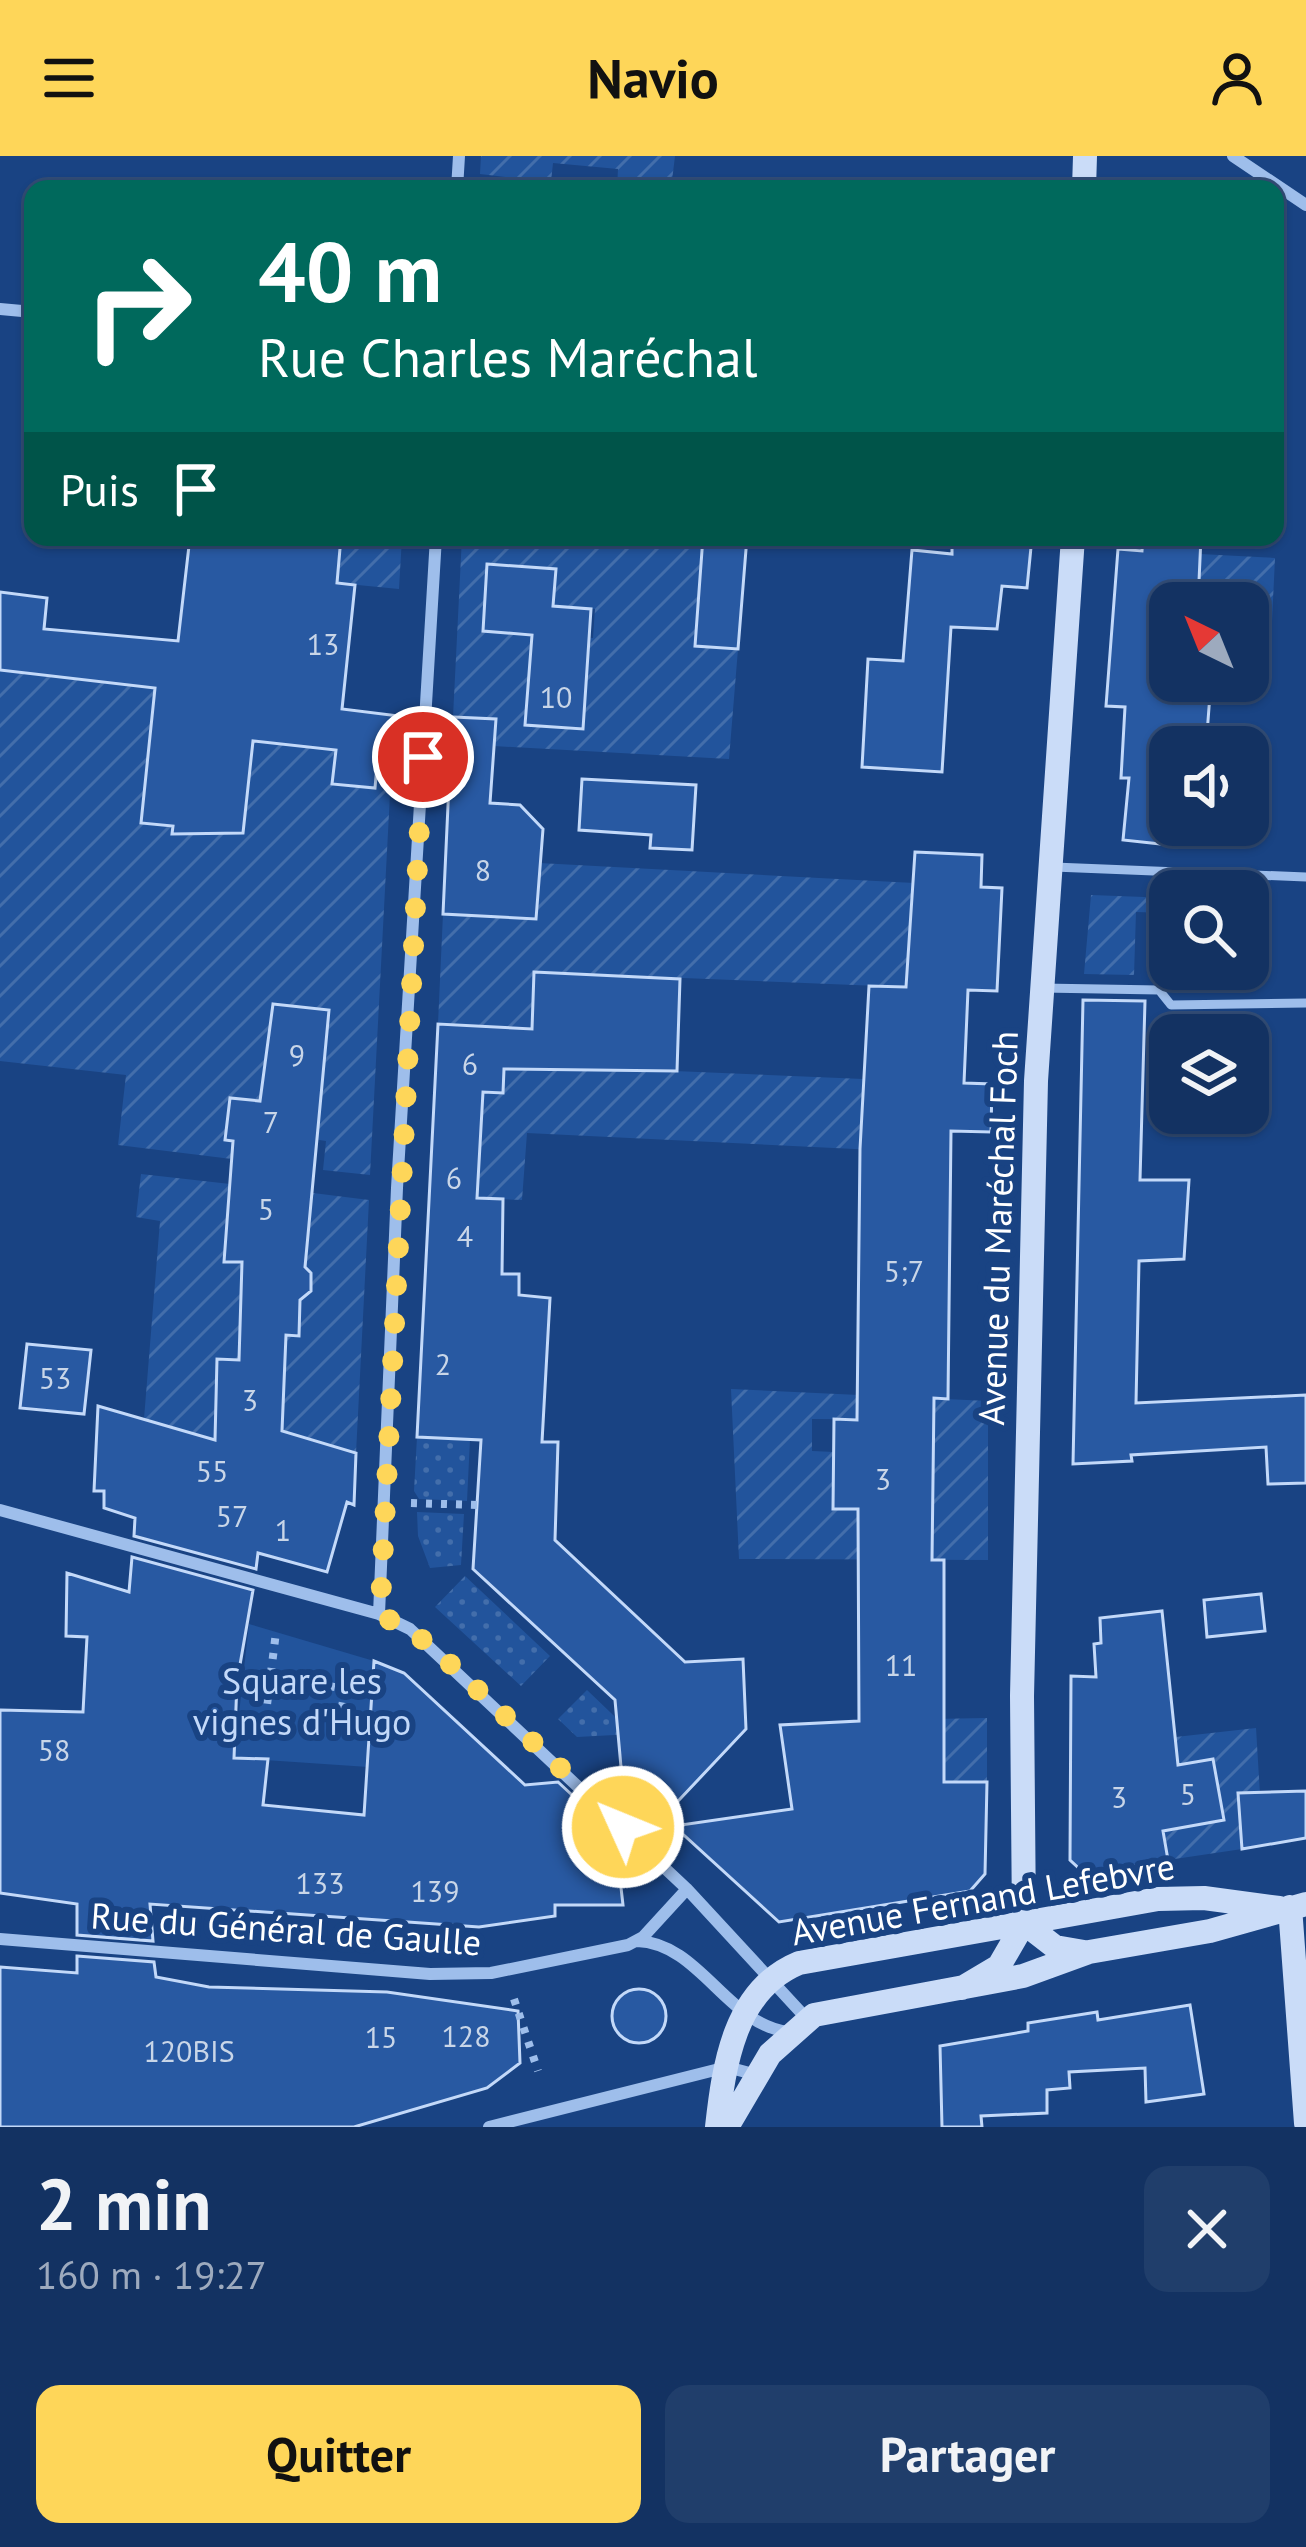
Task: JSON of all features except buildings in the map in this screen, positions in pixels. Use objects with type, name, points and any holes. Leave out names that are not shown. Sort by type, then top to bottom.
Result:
[{"type":"street","points":[[1233,156],[1269,180]]},
{"type":"street","points":[[380,1614],[397,1187],[435,546]]},
{"type":"street","name":"Avenue du Maréchal Foch","points":[[1024,1923],[1022,1696],[1041,988],[1072,546]]},
{"type":"street","points":[[0,1510],[380,1614],[428,1643],[774,1977],[798,2025]]},
{"type":"street","name":"Rue du Général de Gaulle","points":[[0,1939],[461,1975],[547,1964],[635,1940],[687,1889]]},
{"type":"street","name":"Avenue Fernand Lefebvre","points":[[774,1977],[799,1963],[1177,1898],[1291,1906]]},
{"type":"street","points":[[1291,1906],[1306,2123]]},
{"type":"street","name":"Avenue Fernand Lefebvre","points":[[798,2025],[1042,1971],[1089,1952],[1210,1931],[1291,1906]]},
{"type":"street","points":[[962,1988],[999,1966],[1024,1923],[1055,1947],[1089,1952]]},
{"type":"street","points":[[635,1940],[651,1941],[674,1953],[766,2030],[798,2025]]},
{"type":"street","points":[[717,2127],[727,2067],[744,2013],[774,1977]]},
{"type":"street","points":[[728,2127],[757,2075],[798,2025]]},
{"type":"street","points":[[489,2127],[727,2067],[757,2075]]},
{"type":"lane","points":[[1049,867],[1306,877]]},
{"type":"lane","points":[[1041,988],[1159,990],[1171,1005],[1306,1003]]},
{"type":"path","points":[[410,1502],[477,1505]]},
{"type":"path","points":[[270,1675],[345,1689],[338,1731],[265,1721],[270,1675],[276,1632]]},
{"type":"path","points":[[514,2000],[538,2071]]},
{"type":"green space","points":[[481,156],[675,156],[672,180],[617,180],[618,169],[553,163],[551,180],[480,174]]},
{"type":"green space","points":[[338,546],[401,546],[399,589],[327,582]]},
{"type":"green space","points":[[462,546],[702,546],[695,645],[738,649],[729,759],[494,746],[496,720],[453,717]],"holes":[[[487,565],[555,569],[553,606],[595,609],[593,638],[483,631]],[[529,666],[587,670],[582,729],[525,725]]]},
{"type":"green space","points":[[1200,554],[1275,558],[1271,642],[1269,582],[1199,582]]},
{"type":"green space","points":[[0,670],[156,688],[173,834],[242,833],[247,796],[209,737],[336,750],[332,784],[374,788],[378,754],[392,756],[370,1175],[323,1170],[326,1141],[313,1139],[315,1107],[230,1098],[225,1139],[250,1143],[248,1161],[118,1145],[126,1075],[0,1061]]},
{"type":"green space","points":[[539,863],[933,884],[916,914],[912,935],[928,988],[535,972],[532,1029],[438,1024],[443,914],[511,918]]},
{"type":"green space","points":[[1091,895],[1149,897],[1149,912],[1136,912],[1134,975],[1084,974]]},
{"type":"green space","points":[[506,1039],[515,1070],[529,1070],[530,1065],[934,1082],[937,1153],[527,1133],[522,1200],[477,1198],[478,1162],[430,1160],[434,1090],[502,1093]]},
{"type":"green space","points":[[141,1174],[230,1184],[224,1261],[242,1262],[239,1360],[217,1360],[215,1440],[144,1419],[160,1221],[136,1217]]},
{"type":"green space","points":[[305,1192],[369,1200],[356,1453],[316,1441],[308,1467],[281,1460],[286,1335],[299,1336],[300,1300],[311,1291],[311,1273],[305,1267],[309,1237],[302,1235]]},
{"type":"green space","points":[[731,1389],[988,1401],[988,1560],[739,1559]],"holes":[[[812,1419],[934,1420],[933,1509],[834,1509],[834,1452],[812,1451]]]},
{"type":"green space","points":[[417,1437],[470,1439],[467,1501],[419,1499],[414,1491]]},
{"type":"green space","points":[[417,1512],[464,1514],[461,1565],[430,1568],[418,1536]]},
{"type":"green space","points":[[465,1576],[550,1656],[521,1686],[435,1607]]},
{"type":"green space","name":"Square les vignes d'Hugo","points":[[249,1624],[374,1661],[368,1767],[234,1758]]},
{"type":"green space","points":[[587,1690],[633,1734],[577,1737],[558,1719]]},
{"type":"green space","points":[[987,1718],[987,1782],[881,1782],[876,1720]]},
{"type":"green space","points":[[1256,1728],[1261,1811],[1242,1849],[1168,1860],[1163,1831],[1224,1820],[1213,1759],[1154,1769],[1149,1740]]},
{"type":"route","points":[[423,757],[397,1187],[380,1614],[428,1643],[623,1827]]}]
